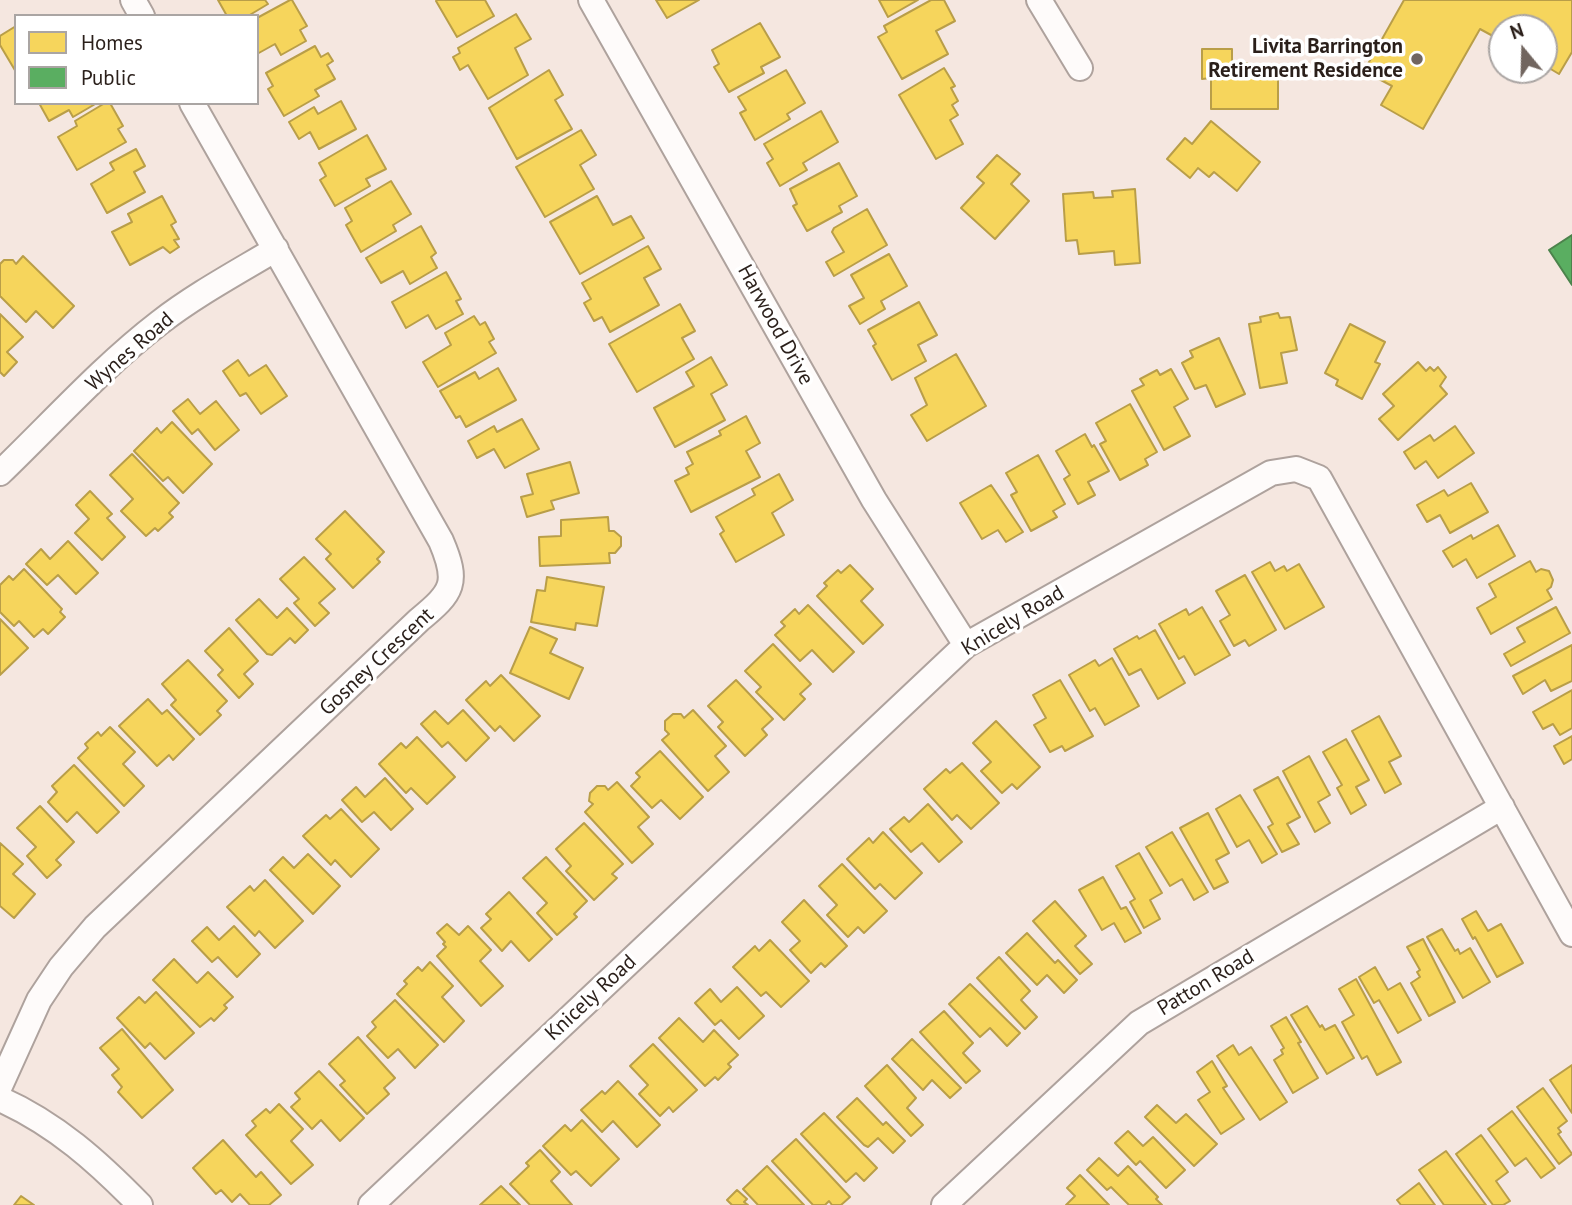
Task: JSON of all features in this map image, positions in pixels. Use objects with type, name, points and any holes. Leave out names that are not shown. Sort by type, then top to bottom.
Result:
[{"type":"street","name":"Harwood Drive","points":[[591,0],[874,500],[966,645]]},
{"type":"street","points":[[1040,0],[1080,68]]},
{"type":"street","name":"Gosney Crescent","points":[[0,1086],[39,1000],[61,967],[95,927],[400,638],[445,599],[450,584],[452,571],[441,541],[193,105]]},
{"type":"street","name":"Wynes Road","points":[[0,474],[150,330],[209,289],[276,249]]},
{"type":"street","name":"Knicely Road","points":[[371,1205],[966,645],[1271,473],[1296,469],[1319,478],[1572,934]]},
{"type":"street","name":"Patton Road","points":[[944,1205],[1139,1023],[1502,807]]},
{"type":"street","points":[[0,1099],[56,1130],[92,1157],[140,1205]]},
{"type":"building: Homes","points":[[218,0],[265,0],[268,4],[251,14],[226,14]]},
{"type":"building: Homes","points":[[292,0],[307,26],[300,30],[306,41],[281,55],[275,44],[259,53],[259,17]]},
{"type":"building: Homes","points":[[437,0],[485,0],[494,16],[457,37]]},
{"type":"building: Homes","points":[[656,0],[699,0],[667,18]]},
{"type":"building: Homes","points":[[879,0],[918,0],[888,17]]},
{"type":"building: Homes","points":[[931,0],[944,0],[955,21],[936,31],[948,54],[902,79],[878,37],[887,32],[884,26]]},
{"type":"building: Homes","name":"Livita Barrington Retirement Residence","points":[[1404,0],[1572,0],[1572,52],[1559,74],[1558,14],[1488,14],[1488,33],[1480,29],[1423,129],[1381,105],[1392,86],[1364,71]]},
{"type":"building: Homes","points":[[516,14],[531,39],[515,48],[528,75],[488,99],[468,65],[460,70],[453,57],[460,53],[458,48]]},
{"type":"building: Homes","points":[[760,23],[780,57],[761,67],[764,73],[729,92],[714,67],[719,64],[712,50]]},
{"type":"building: Homes","points":[[14,27],[14,69],[0,45],[0,36]]},
{"type":"building: Homes","points":[[315,46],[321,57],[328,53],[333,61],[327,65],[335,79],[315,90],[319,96],[284,116],[268,89],[273,86],[266,73]]},
{"type":"building: Homes","points":[[1202,49],[1232,49],[1232,63],[1247,63],[1247,70],[1278,70],[1278,109],[1211,109],[1211,78],[1202,79]]},
{"type":"building: Homes","points":[[944,68],[955,86],[951,88],[958,101],[952,105],[958,115],[950,120],[963,144],[936,159],[899,95]]},
{"type":"building: Homes","points":[[549,70],[563,95],[555,100],[572,129],[517,159],[489,108]]},
{"type":"building: Homes","points":[[786,70],[805,103],[787,114],[790,119],[755,140],[740,113],[746,110],[738,97]]},
{"type":"building: Homes","points":[[341,101],[356,129],[319,149],[310,132],[299,139],[289,122],[314,107],[318,114]]},
{"type":"building: Homes","points":[[40,105],[94,105],[73,117],[69,110],[49,121]]},
{"type":"building: Homes","points":[[102,105],[111,105],[123,126],[118,129],[126,142],[77,170],[58,137],[77,126],[75,121]]},
{"type":"building: Homes","points":[[821,111],[838,142],[803,163],[807,170],[780,186],[767,163],[773,159],[764,144]]},
{"type":"building: Homes","points":[[1211,121],[1260,162],[1237,191],[1214,172],[1209,177],[1198,168],[1190,178],[1167,159],[1185,138],[1192,144]]},
{"type":"building: Homes","points":[[581,130],[596,155],[580,165],[594,189],[545,217],[516,167]]},
{"type":"building: Homes","points":[[367,135],[386,169],[366,179],[370,186],[335,206],[320,180],[326,176],[319,163]]},
{"type":"building: Homes","points":[[136,149],[145,166],[134,172],[145,192],[107,213],[91,184],[114,170],[110,163]]},
{"type":"building: Homes","points":[[997,155],[1020,174],[1011,184],[1029,201],[995,239],[961,208],[984,183],[977,177]]},
{"type":"building: Homes","points":[[839,163],[857,196],[839,206],[842,212],[807,231],[793,206],[797,204],[790,189]]},
{"type":"building: Homes","points":[[391,181],[411,214],[393,225],[396,231],[361,252],[346,225],[352,221],[345,208]]},
{"type":"building: Homes","points":[[1135,189],[1140,263],[1115,265],[1114,251],[1079,254],[1077,240],[1066,241],[1063,194],[1093,192],[1094,198],[1113,197],[1112,191]]},
{"type":"building: Homes","points":[[162,196],[176,222],[171,225],[179,239],[174,240],[179,247],[170,253],[163,247],[130,265],[112,232],[132,222],[128,214]]},
{"type":"building: Homes","points":[[597,196],[613,225],[631,216],[644,238],[580,274],[550,222]]},
{"type":"building: Homes","points":[[867,209],[887,245],[834,276],[826,262],[844,252],[832,232],[834,228]]},
{"type":"building: Homes","points":[[421,226],[436,253],[431,257],[437,268],[410,284],[403,271],[381,283],[366,258]]},
{"type":"building: Homes","points":[[648,246],[661,269],[644,278],[659,305],[610,332],[602,317],[594,321],[584,303],[591,299],[582,283]]},
{"type":"building: Homes","points":[[889,254],[907,286],[881,301],[885,309],[860,324],[849,306],[864,298],[851,275]]},
{"type":"building: Homes","points":[[23,256],[74,306],[53,328],[36,311],[26,322],[0,296],[0,264],[4,260],[13,260],[16,264]]},
{"type":"building: Homes","points":[[446,272],[461,299],[456,301],[463,314],[436,329],[428,315],[406,328],[392,302]]},
{"type":"building: Homes","points":[[919,302],[937,335],[918,345],[926,361],[892,380],[873,346],[876,344],[868,330]]},
{"type":"building: Homes","points":[[680,304],[695,331],[682,338],[694,359],[637,392],[609,344]]},
{"type":"building: Homes","points":[[1278,313],[1280,318],[1290,317],[1297,350],[1281,353],[1287,383],[1260,388],[1249,324],[1261,322],[1260,317]]},
{"type":"building: Homes","points":[[0,314],[23,337],[7,352],[17,362],[4,376],[0,372]]},
{"type":"building: Homes","points":[[474,316],[480,325],[485,322],[494,339],[489,342],[496,353],[438,387],[423,362],[451,345],[445,333]]},
{"type":"building: Homes","points":[[1350,324],[1385,342],[1375,362],[1380,364],[1362,399],[1336,385],[1338,380],[1325,373]]},
{"type":"building: Homes","points":[[1219,338],[1245,394],[1216,407],[1206,385],[1195,389],[1182,363],[1193,357],[1190,351]]},
{"type":"building: Homes","points":[[956,354],[986,406],[927,441],[911,415],[927,405],[915,378]]},
{"type":"building: Homes","points":[[711,357],[727,385],[711,394],[725,420],[675,447],[654,408],[694,386],[686,372]]},
{"type":"building: Homes","points":[[238,360],[249,376],[266,365],[287,396],[261,414],[246,393],[240,396],[223,371]]},
{"type":"building: Homes","points":[[1418,362],[1426,371],[1430,367],[1434,371],[1438,367],[1446,377],[1440,386],[1447,394],[1398,440],[1379,419],[1394,406],[1383,394]]},
{"type":"building: Homes","points":[[498,368],[516,400],[466,427],[460,416],[456,418],[440,391],[475,372],[479,379]]},
{"type":"building: Homes","points":[[1171,369],[1188,399],[1174,407],[1190,436],[1164,450],[1132,391],[1144,385],[1140,379],[1157,370],[1160,375]]},
{"type":"building: Homes","points":[[188,399],[200,414],[216,401],[239,430],[215,450],[198,429],[192,434],[173,411]]},
{"type":"building: Homes","points":[[1130,404],[1157,452],[1145,459],[1148,465],[1120,480],[1100,444],[1106,441],[1096,423]]},
{"type":"building: Homes","points":[[746,416],[760,443],[746,451],[760,477],[691,512],[675,481],[689,474],[686,468],[693,464],[687,452],[721,435],[719,431]]},
{"type":"building: Homes","points":[[522,419],[539,449],[505,468],[494,449],[477,458],[468,441],[494,426],[497,432]]},
{"type":"building: Homes","points":[[172,422],[212,464],[183,493],[168,477],[163,481],[134,451],[157,428],[161,433]]},
{"type":"building: Homes","points":[[1455,426],[1474,453],[1438,478],[1426,461],[1415,469],[1404,452],[1430,435],[1434,441]]},
{"type":"building: Homes","points":[[1085,434],[1109,471],[1088,482],[1095,495],[1078,504],[1064,479],[1070,475],[1056,451]]},
{"type":"building: Homes","points":[[132,454],[179,503],[169,513],[173,517],[158,531],[155,528],[146,536],[121,511],[133,499],[110,475]]},
{"type":"building: Homes","points":[[1038,455],[1065,504],[1053,511],[1057,517],[1031,531],[1011,495],[1017,492],[1006,473]]},
{"type":"building: Homes","points":[[570,462],[579,493],[551,501],[554,509],[527,517],[521,497],[533,494],[527,474]]},
{"type":"building: Homes","points":[[779,474],[793,500],[772,513],[784,535],[736,562],[720,534],[724,531],[716,517],[755,495],[752,489]]},
{"type":"building: Homes","points":[[1471,483],[1488,512],[1450,533],[1440,515],[1427,522],[1417,505],[1444,490],[1448,496]]},
{"type":"building: Homes","points":[[991,485],[1023,532],[1006,542],[998,530],[982,539],[960,503]]},
{"type":"building: Homes","points":[[90,491],[112,514],[107,518],[125,537],[102,560],[75,533],[89,519],[76,505]]},
{"type":"building: Homes","points":[[345,511],[384,552],[377,559],[380,562],[353,588],[326,559],[331,554],[316,539]]},
{"type":"building: Homes","points":[[608,517],[609,531],[614,531],[621,537],[621,546],[615,553],[609,553],[610,563],[540,566],[539,537],[561,536],[561,520]]},
{"type":"building: Homes","points":[[1498,525],[1515,556],[1477,578],[1466,559],[1453,567],[1443,551],[1471,535],[1473,539]]},
{"type":"building: Homes","points":[[68,541],[98,573],[76,594],[58,575],[47,585],[26,564],[41,549],[50,559]]},
{"type":"building: Homes","points":[[304,557],[335,589],[319,603],[329,613],[315,626],[294,603],[299,599],[280,579]]},
{"type":"building: Homes","points":[[1530,561],[1536,572],[1541,569],[1549,571],[1553,580],[1547,590],[1552,599],[1491,634],[1477,608],[1496,597],[1489,584]]},
{"type":"building: Homes","points":[[1270,562],[1275,571],[1284,566],[1287,571],[1299,564],[1324,607],[1285,629],[1252,572]]},
{"type":"building: Homes","points":[[850,565],[873,589],[861,601],[883,625],[863,644],[817,596],[827,586],[824,583],[838,570],[841,573]]},
{"type":"building: Homes","points":[[24,569],[62,609],[60,612],[65,617],[48,634],[43,629],[34,637],[19,621],[14,626],[0,612],[0,585],[9,576],[13,580]]},
{"type":"building: Homes","points":[[1245,575],[1276,630],[1249,646],[1245,640],[1234,646],[1220,621],[1230,615],[1216,591]]},
{"type":"building: Homes","points":[[547,577],[604,587],[597,626],[576,623],[575,630],[531,622],[537,590],[545,591]]},
{"type":"building: Homes","points":[[259,599],[277,618],[287,608],[308,630],[295,643],[290,638],[272,655],[267,654],[236,620]]},
{"type":"building: Homes","points":[[808,605],[854,652],[833,672],[812,650],[800,661],[775,635],[785,626],[781,622],[795,609],[799,614]]},
{"type":"building: Homes","points":[[1202,607],[1230,655],[1195,675],[1184,656],[1179,659],[1159,624],[1186,609],[1189,615]]},
{"type":"building: Homes","points":[[1556,607],[1570,633],[1511,666],[1504,654],[1525,642],[1517,628]]},
{"type":"building: Homes","points":[[0,619],[28,648],[0,675]]},
{"type":"building: Homes","points":[[530,627],[557,639],[550,653],[583,668],[569,699],[510,673]]},
{"type":"building: Homes","points":[[229,628],[258,661],[244,674],[253,684],[239,698],[218,675],[223,670],[205,651]]},
{"type":"building: Homes","points":[[1155,630],[1185,683],[1158,699],[1141,669],[1129,675],[1114,649],[1137,636],[1139,639]]},
{"type":"building: Homes","points":[[773,644],[811,684],[800,694],[805,699],[784,720],[756,692],[761,687],[745,671]]},
{"type":"building: Homes","points":[[1572,645],[1572,681],[1551,691],[1545,680],[1523,694],[1513,676]]},
{"type":"building: Homes","points":[[1112,658],[1139,706],[1105,725],[1095,708],[1090,711],[1069,675],[1095,660],[1099,666]]},
{"type":"building: Homes","points":[[188,660],[227,701],[217,711],[221,715],[200,735],[171,705],[176,700],[162,684]]},
{"type":"building: Homes","points":[[501,675],[540,716],[514,741],[500,726],[495,731],[466,700],[486,681],[490,686]]},
{"type":"building: Homes","points":[[736,680],[773,719],[762,729],[767,735],[745,756],[718,727],[723,722],[708,706]]},
{"type":"building: Homes","points":[[1060,680],[1093,736],[1065,751],[1062,746],[1050,752],[1034,725],[1046,718],[1033,695]]},
{"type":"building: Homes","points":[[1572,690],[1572,728],[1560,735],[1553,724],[1543,729],[1533,712]]},
{"type":"building: Homes","points":[[148,699],[162,714],[167,710],[194,739],[173,760],[169,755],[157,766],[119,726]]},
{"type":"building: Homes","points":[[463,710],[489,738],[466,761],[448,742],[442,747],[421,724],[435,711],[448,724]]},
{"type":"building: Homes","points":[[693,710],[726,746],[715,756],[729,772],[708,791],[662,740],[669,734],[665,730],[665,721],[673,714],[681,714],[684,718]]},
{"type":"building: Homes","points":[[1379,716],[1401,756],[1389,762],[1401,784],[1385,793],[1352,731]]},
{"type":"building: Homes","points":[[996,721],[1040,767],[1017,789],[1012,784],[1002,793],[981,771],[991,762],[973,743]]},
{"type":"building: Homes","points":[[110,727],[135,752],[123,764],[144,786],[124,806],[78,758],[88,748],[85,744],[98,732],[101,736]]},
{"type":"building: Homes","points":[[1572,736],[1572,759],[1564,764],[1554,746]]},
{"type":"building: Homes","points":[[417,737],[455,777],[427,804],[411,788],[406,793],[379,764],[401,743],[406,748]]},
{"type":"building: Homes","points":[[1346,739],[1369,780],[1356,787],[1366,805],[1351,814],[1337,788],[1342,785],[1323,752]]},
{"type":"building: Homes","points":[[660,751],[703,797],[680,819],[661,800],[652,808],[631,786],[640,777],[636,773]]},
{"type":"building: Homes","points":[[1309,756],[1330,795],[1318,802],[1330,823],[1315,832],[1283,771]]},
{"type":"building: Homes","points":[[962,763],[999,803],[971,829],[957,815],[952,820],[924,789],[946,769],[950,773]]},
{"type":"building: Homes","points":[[74,765],[119,812],[97,833],[77,812],[67,822],[48,802],[57,792],[52,786]]},
{"type":"building: Homes","points":[[1278,777],[1300,817],[1287,824],[1299,844],[1282,852],[1268,827],[1273,824],[1254,790]]},
{"type":"building: Homes","points":[[385,778],[413,809],[391,830],[374,812],[362,822],[342,800],[356,787],[365,797]]},
{"type":"building: Homes","points":[[617,782],[649,817],[638,827],[653,844],[632,863],[585,812],[593,804],[589,801],[590,793],[597,786],[605,786],[608,790]]},
{"type":"building: Homes","points":[[1240,795],[1277,854],[1262,863],[1249,840],[1237,847],[1216,809]]},
{"type":"building: Homes","points":[[928,804],[962,842],[939,862],[922,843],[911,852],[890,829],[904,817],[909,822]]},
{"type":"building: Homes","points":[[40,806],[74,842],[56,860],[61,865],[47,878],[27,856],[36,847],[17,828]]},
{"type":"building: Homes","points":[[341,809],[379,849],[351,877],[335,860],[331,865],[303,836],[326,815],[330,819]]},
{"type":"building: Homes","points":[[1208,813],[1229,853],[1216,860],[1228,882],[1214,889],[1180,828]]},
{"type":"building: Homes","points":[[584,823],[623,864],[612,874],[617,878],[594,900],[566,871],[571,866],[556,849]]},
{"type":"building: Homes","points":[[883,832],[922,873],[895,899],[880,884],[875,889],[847,859],[869,838],[873,843]]},
{"type":"building: Homes","points":[[1172,832],[1208,892],[1194,900],[1182,879],[1170,886],[1146,847]]},
{"type":"building: Homes","points":[[0,843],[23,864],[13,874],[35,894],[14,918],[0,906]]},
{"type":"building: Homes","points":[[1139,853],[1162,893],[1150,900],[1160,919],[1144,928],[1130,902],[1135,899],[1116,866]]},
{"type":"building: Homes","points":[[308,854],[340,886],[313,914],[270,870],[283,857],[294,868]]},
{"type":"building: Homes","points":[[546,857],[587,901],[574,914],[577,917],[557,935],[537,913],[547,903],[523,878]]},
{"type":"building: Homes","points":[[842,864],[887,911],[864,933],[858,927],[848,937],[827,915],[837,905],[819,886]]},
{"type":"building: Homes","points":[[1103,877],[1121,909],[1126,907],[1141,933],[1125,942],[1114,923],[1102,930],[1079,890]]},
{"type":"building: Homes","points":[[265,880],[303,921],[275,948],[259,931],[255,936],[227,907],[250,886],[254,891]]},
{"type":"building: Homes","points":[[509,892],[552,939],[529,961],[511,941],[502,951],[481,928],[491,919],[486,914]]},
{"type":"building: Homes","points":[[804,900],[847,946],[825,967],[821,963],[811,973],[790,950],[800,941],[782,922]]},
{"type":"building: Homes","points":[[1055,901],[1086,936],[1075,946],[1092,964],[1080,974],[1033,921]]},
{"type":"building: Homes","points":[[1476,911],[1488,931],[1501,924],[1523,963],[1497,977],[1462,919]]},
{"type":"building: Homes","points":[[447,924],[459,935],[468,926],[491,950],[480,961],[503,986],[481,1006],[437,956],[446,947],[437,933]]},
{"type":"building: Homes","points":[[234,926],[260,954],[237,977],[218,957],[212,962],[192,941],[207,927],[219,940]]},
{"type":"building: Homes","points":[[1442,929],[1455,951],[1458,949],[1460,954],[1470,948],[1490,982],[1463,998],[1427,937]]},
{"type":"building: Homes","points":[[1027,933],[1055,963],[1058,960],[1077,980],[1064,993],[1047,975],[1037,985],[1006,953]]},
{"type":"building: Homes","points":[[1423,939],[1455,1002],[1429,1016],[1411,983],[1420,977],[1417,972],[1420,970],[1407,947]]},
{"type":"building: Homes","points":[[770,940],[809,981],[781,1007],[766,992],[761,996],[733,967],[755,946],[759,951]]},
{"type":"building: Homes","points":[[999,957],[1030,991],[1021,1000],[1037,1017],[1025,1029],[977,978]]},
{"type":"building: Homes","points":[[174,959],[197,983],[208,972],[233,997],[224,1005],[227,1008],[214,1021],[211,1018],[200,1027],[153,980]]},
{"type":"building: Homes","points":[[430,962],[453,986],[442,997],[464,1021],[444,1042],[397,994],[407,984],[404,981],[418,967],[422,971]]},
{"type":"building: Homes","points":[[1375,967],[1388,990],[1400,983],[1421,1020],[1398,1033],[1379,1000],[1374,1003],[1359,977]]},
{"type":"building: Homes","points":[[1356,979],[1401,1062],[1377,1075],[1367,1056],[1362,1059],[1342,1022],[1354,1015],[1339,989]]},
{"type":"building: Homes","points":[[970,984],[1020,1033],[1007,1046],[990,1028],[980,1037],[949,1004]]},
{"type":"building: Homes","points":[[737,987],[764,1016],[739,1039],[721,1020],[715,1025],[695,1003],[710,989],[721,1002]]},
{"type":"building: Homes","points":[[156,992],[194,1033],[165,1059],[150,1043],[145,1048],[117,1018],[139,997],[145,1003]]},
{"type":"building: Homes","points":[[395,1000],[438,1045],[415,1068],[398,1049],[388,1058],[367,1036],[376,1027],[372,1022]]},
{"type":"building: Homes","points":[[1307,1006],[1320,1027],[1322,1025],[1325,1030],[1335,1025],[1354,1058],[1327,1074],[1291,1015]]},
{"type":"building: Homes","points":[[944,1011],[973,1043],[963,1053],[980,1071],[966,1083],[920,1032]]},
{"type":"building: Homes","points":[[1286,1017],[1318,1078],[1293,1093],[1274,1060],[1283,1054],[1281,1050],[1284,1048],[1271,1026]]},
{"type":"building: Homes","points":[[679,1018],[703,1042],[714,1030],[738,1055],[728,1064],[731,1067],[718,1080],[715,1077],[705,1086],[659,1038]]},
{"type":"building: Homes","points":[[122,1029],[173,1090],[142,1118],[118,1092],[122,1087],[112,1075],[119,1069],[100,1048]]},
{"type":"building: Homes","points":[[358,1037],[395,1078],[384,1088],[389,1094],[367,1114],[340,1085],[345,1081],[329,1064]]},
{"type":"building: Homes","points":[[912,1039],[961,1088],[950,1098],[932,1080],[923,1090],[892,1059]]},
{"type":"building: Homes","points":[[653,1044],[697,1090],[673,1112],[669,1107],[660,1116],[639,1094],[648,1085],[630,1066]]},
{"type":"building: Homes","points":[[1233,1045],[1239,1055],[1251,1047],[1287,1102],[1260,1120],[1217,1056]]},
{"type":"building: Homes","points":[[1212,1061],[1227,1086],[1223,1088],[1244,1119],[1221,1134],[1198,1100],[1210,1092],[1197,1072]]},
{"type":"building: Homes","points":[[887,1065],[916,1098],[907,1108],[923,1125],[911,1136],[865,1086]]},
{"type":"building: Homes","points":[[1572,1065],[1572,1113],[1550,1080]]},
{"type":"building: Homes","points":[[319,1071],[364,1118],[340,1141],[321,1120],[312,1129],[291,1107],[300,1099],[295,1093]]},
{"type":"building: Homes","points":[[618,1081],[660,1125],[637,1147],[613,1121],[602,1132],[581,1110],[602,1091],[605,1094]]},
{"type":"building: Homes","points":[[1543,1088],[1567,1121],[1558,1128],[1561,1132],[1558,1134],[1572,1154],[1559,1164],[1517,1107]]},
{"type":"building: Homes","points":[[857,1098],[883,1125],[886,1122],[905,1141],[893,1153],[878,1138],[868,1147],[864,1145],[837,1117]]},
{"type":"building: Homes","points":[[279,1104],[303,1129],[291,1141],[313,1165],[291,1184],[246,1135],[256,1126],[252,1121],[266,1109],[270,1113]]},
{"type":"building: Homes","points":[[1157,1105],[1176,1123],[1186,1114],[1217,1144],[1194,1166],[1145,1117]]},
{"type":"building: Homes","points":[[1512,1111],[1555,1168],[1541,1178],[1526,1158],[1515,1166],[1488,1129]]},
{"type":"building: Homes","points":[[824,1113],[877,1168],[864,1181],[856,1173],[846,1182],[801,1134]]},
{"type":"building: Homes","points":[[582,1120],[619,1159],[591,1186],[576,1171],[571,1175],[543,1146],[565,1125],[571,1131]]},
{"type":"building: Homes","points":[[1128,1131],[1143,1146],[1153,1137],[1185,1170],[1166,1188],[1140,1161],[1136,1165],[1115,1143]]},
{"type":"building: Homes","points":[[1481,1135],[1508,1172],[1496,1181],[1510,1201],[1503,1205],[1493,1205],[1456,1154]]},
{"type":"building: Homes","points":[[796,1139],[850,1197],[841,1205],[832,1205],[829,1201],[825,1205],[813,1205],[772,1161]]},
{"type":"building: Homes","points":[[223,1140],[256,1177],[261,1172],[281,1195],[269,1205],[250,1205],[240,1194],[232,1202],[221,1190],[216,1194],[193,1168]]},
{"type":"building: Homes","points":[[540,1150],[560,1172],[551,1181],[572,1205],[530,1205],[510,1184],[529,1166],[526,1163]]},
{"type":"building: Homes","points":[[1446,1151],[1486,1205],[1444,1205],[1419,1170]]},
{"type":"building: Homes","points":[[1099,1158],[1118,1176],[1128,1166],[1158,1197],[1156,1199],[1162,1205],[1129,1205],[1111,1187],[1107,1190],[1087,1170]]},
{"type":"building: Homes","points":[[767,1166],[804,1205],[758,1205],[743,1189]]},
{"type":"building: Homes","points":[[1080,1175],[1109,1205],[1066,1205],[1075,1196],[1067,1188]]},
{"type":"building: Homes","points":[[1419,1183],[1435,1205],[1401,1205],[1397,1200]]},
{"type":"building: Homes","points":[[501,1186],[520,1205],[480,1205]]},
{"type":"building: Homes","points":[[737,1190],[747,1199],[744,1202],[748,1205],[732,1205],[727,1200]]},
{"type":"building: Homes","points":[[21,1196],[34,1205],[14,1205]]},
{"type":"building: Public","points":[[1572,235],[1572,285],[1549,250]]},
{"type":"place","name":"Livita Barrington Retirement Residence","points":[[1417,59]]}]
